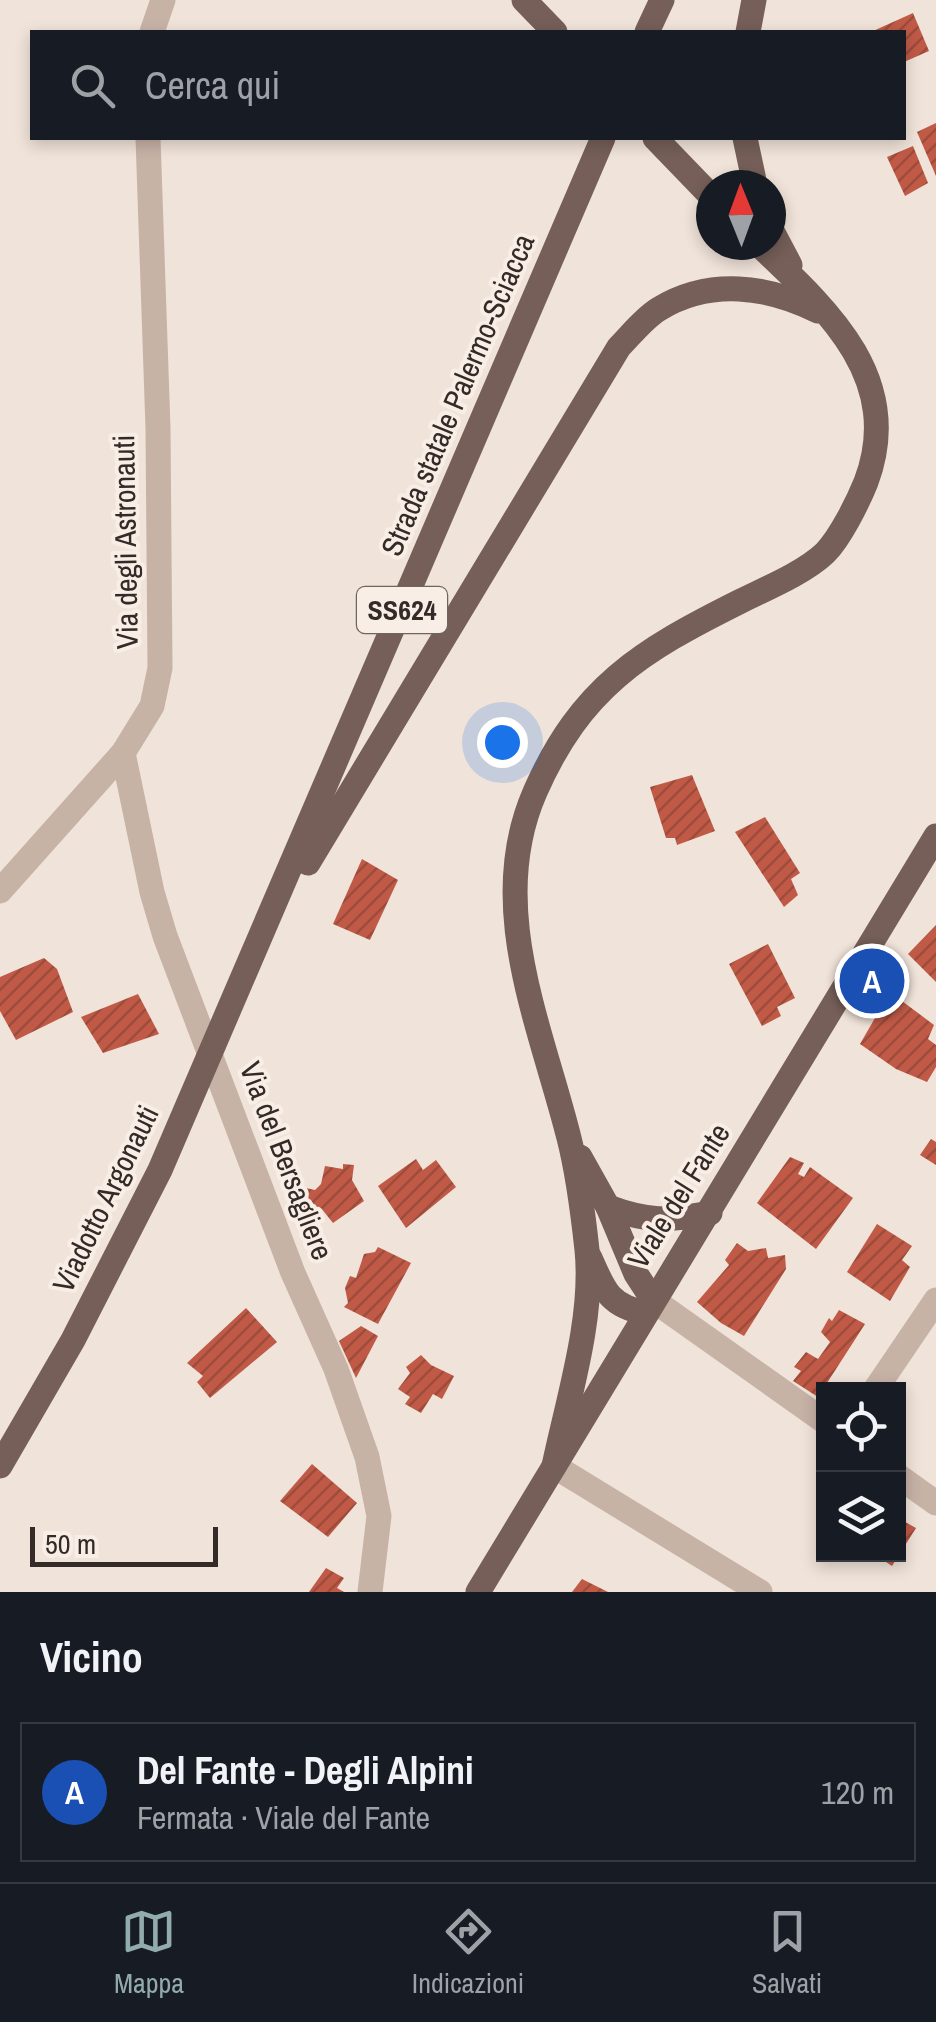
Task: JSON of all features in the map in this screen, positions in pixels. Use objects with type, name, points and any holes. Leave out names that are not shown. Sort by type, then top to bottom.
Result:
[{"type":"main road","points":[[524,0],[553,30]]},
{"type":"main road","points":[[638,30],[645,0]]},
{"type":"main road","points":[[648,30],[662,0]]},
{"type":"main road","points":[[748,30],[754,0]]},
{"type":"main road","name":"Strada statale Palermo-Sciacca","points":[[255,954],[601,140]]},
{"type":"main road","points":[[657,140],[696,180]]},
{"type":"main road","points":[[745,140],[752,170]]},
{"type":"main road","points":[[786,257],[800,283]]},
{"type":"main road","points":[[554,1466],[578,1356],[588,1254],[570,1140],[534,1019],[519,948],[515,897],[520,844],[533,796],[553,754],[601,689],[630,663],[664,641],[825,553],[859,500],[873,463],[877,423],[872,392],[858,356],[834,320],[775,260]]},
{"type":"main road","points":[[255,954],[619,348],[658,310],[702,291],[744,288],[789,297],[834,320]]},
{"type":"main road","name":"Viale del Fante","points":[[478,1592],[936,836]]},
{"type":"main road","name":"Viadotto Argonauti","points":[[0,1466],[73,1340],[160,1170],[255,954]]},
{"type":"main road","points":[[570,1140],[608,1207],[649,1306],[629,1310],[614,1302],[588,1254]]},
{"type":"main road","points":[[608,1207],[637,1218],[667,1221],[710,1213]]},
{"type":"street","points":[[153,30],[163,0]]},
{"type":"street","name":"Via degli Astronauti","points":[[0,891],[123,753],[152,706],[160,668],[158,428],[148,140]]},
{"type":"street","name":"Via del Bersagliere","points":[[123,753],[152,892],[166,936],[293,1273],[336,1369],[368,1457],[379,1516],[370,1592]]},
{"type":"street","points":[[880,1382],[936,1300]]},
{"type":"street","points":[[649,1306],[816,1417]]},
{"type":"street","points":[[554,1466],[760,1592]]},
{"type":"street","points":[[906,1482],[936,1503]]},
{"type":"building","points":[[913,13],[929,51],[906,61],[906,30],[875,30]]},
{"type":"building","points":[[936,123],[936,176],[917,132]]},
{"type":"building","points":[[913,146],[928,183],[905,196],[887,157]]},
{"type":"building","points":[[692,775],[715,831],[677,845],[675,838],[666,838],[650,787]]},
{"type":"building","points":[[765,817],[800,873],[791,879],[798,895],[784,907],[735,832]]},
{"type":"building","points":[[362,859],[398,880],[370,940],[333,924]]},
{"type":"building","points":[[936,925],[936,982],[908,954]]},
{"type":"building","points":[[768,944],[795,998],[777,1007],[781,1016],[762,1026],[729,964]]},
{"type":"building","points":[[44,958],[57,969],[73,1012],[16,1040],[0,1011],[0,977]]},
{"type":"building","points":[[890,992],[934,1025],[928,1039],[936,1045],[936,1067],[927,1082],[896,1069],[860,1044]]},
{"type":"building","points":[[138,994],[159,1034],[103,1053],[81,1017]]},
{"type":"building","points":[[931,1139],[936,1142],[936,1165],[920,1155]]},
{"type":"building","points":[[790,1157],[804,1163],[798,1174],[804,1177],[810,1167],[853,1198],[816,1249],[757,1203]]},
{"type":"building","points":[[416,1159],[423,1170],[436,1160],[456,1187],[406,1228],[378,1186]]},
{"type":"building","points":[[343,1164],[354,1165],[352,1180],[364,1201],[333,1223],[321,1208],[306,1221],[294,1207],[297,1186],[315,1190],[321,1184],[325,1166],[343,1169]]},
{"type":"building","points":[[877,1224],[912,1246],[902,1260],[910,1267],[890,1301],[847,1272]]},
{"type":"building","points":[[737,1243],[748,1251],[766,1248],[768,1258],[785,1255],[786,1269],[744,1336],[697,1302],[729,1265],[725,1260]]},
{"type":"building","points":[[378,1247],[411,1263],[378,1324],[344,1307],[348,1303],[345,1288],[350,1276],[356,1278],[364,1254],[375,1252]]},
{"type":"building","points":[[246,1308],[277,1342],[210,1398],[197,1382],[203,1376],[187,1363]]},
{"type":"building","points":[[839,1310],[865,1324],[828,1382],[816,1382],[816,1396],[793,1381],[801,1371],[794,1367],[806,1352],[818,1359],[830,1342],[821,1332],[829,1318],[832,1321]]},
{"type":"building","points":[[361,1326],[378,1336],[356,1378],[339,1341]]},
{"type":"building","points":[[421,1355],[431,1365],[454,1376],[442,1399],[433,1394],[421,1413],[405,1404],[410,1397],[398,1389],[410,1373],[406,1367]]},
{"type":"building","points":[[312,1464],[357,1503],[328,1537],[280,1501]]},
{"type":"building","points":[[906,1522],[916,1528],[906,1544]]},
{"type":"building","points":[[326,1568],[344,1578],[337,1588],[344,1592],[309,1592]]},
{"type":"building","points":[[582,1579],[608,1592],[572,1592]]},
{"type":"place","name":"Del Fante - Degli Alpini","points":[[872,981]]}]
